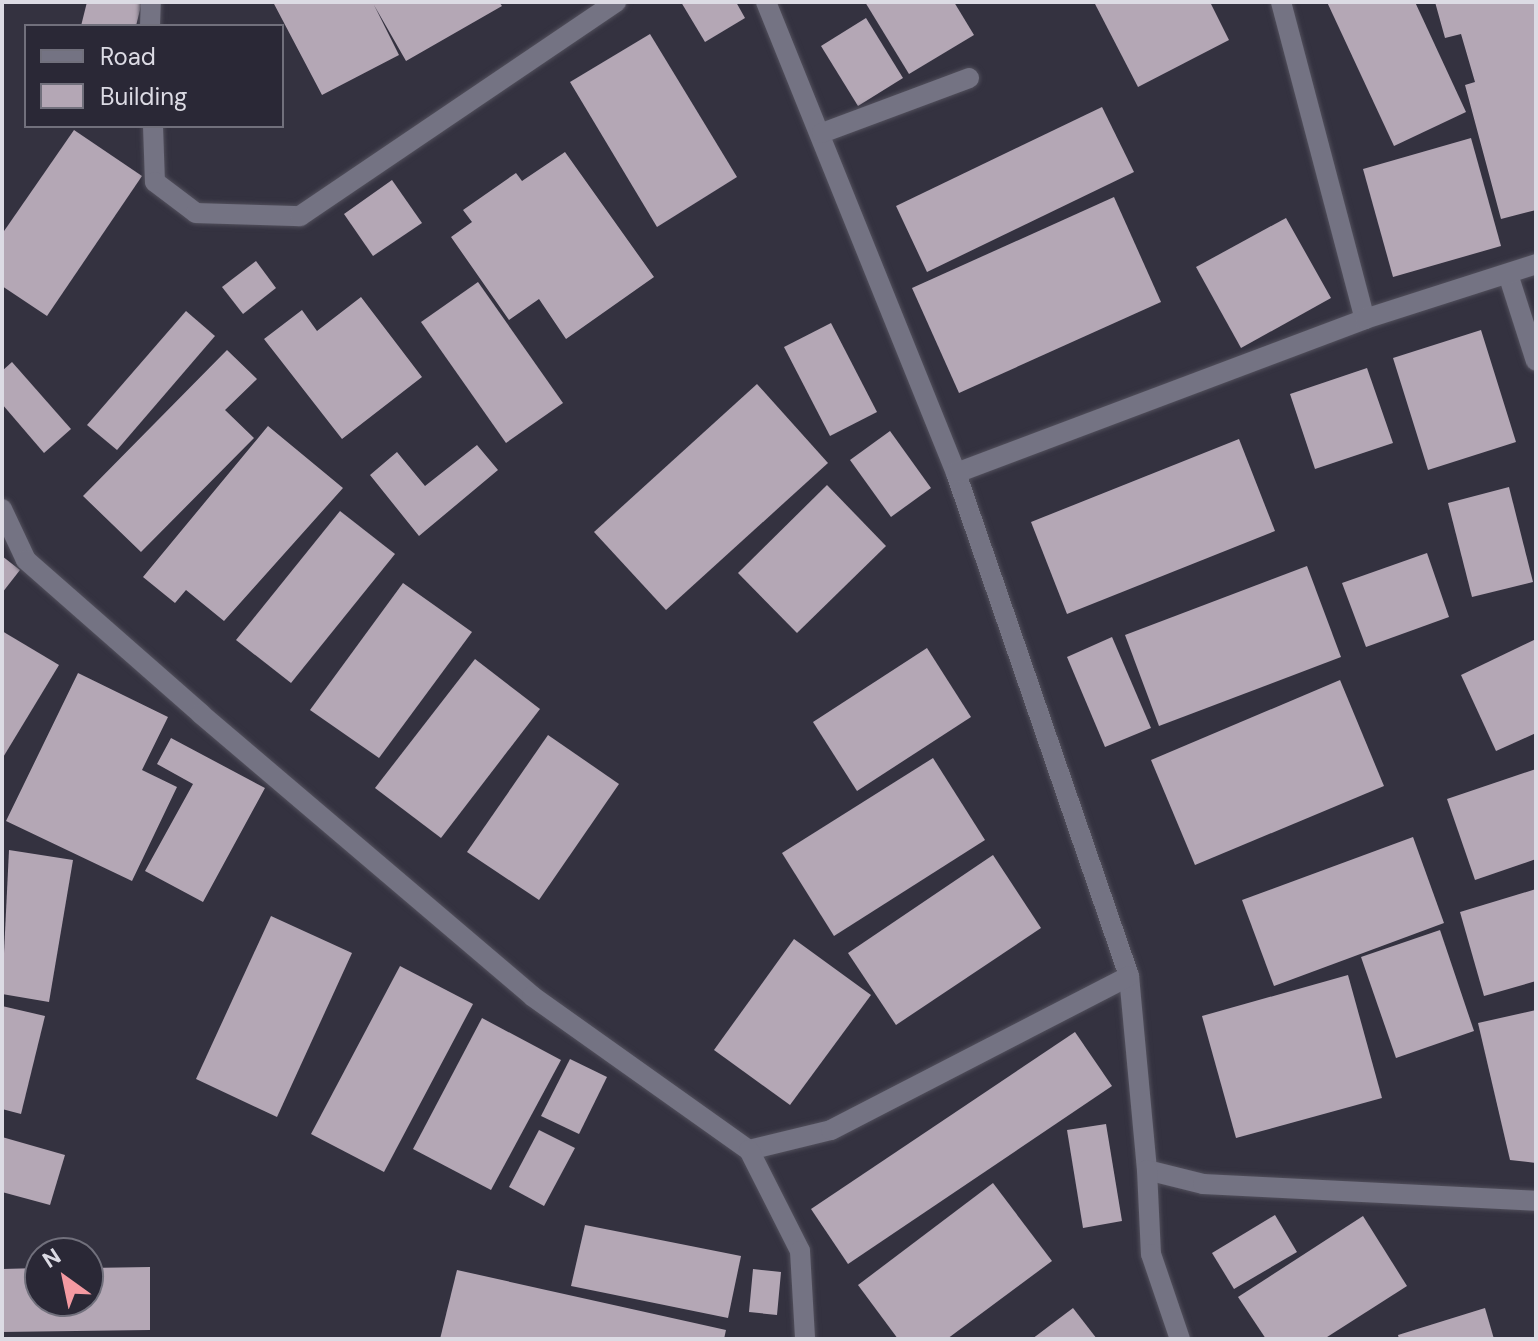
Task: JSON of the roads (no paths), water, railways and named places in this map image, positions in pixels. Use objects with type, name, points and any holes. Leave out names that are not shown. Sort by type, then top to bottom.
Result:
[{"type":"street","points":[[150,24],[151,2]]},
{"type":"street","points":[[153,128],[155,182],[196,213],[300,216],[616,2]]},
{"type":"street","points":[[766,2],[822,133],[956,473],[1129,976],[1147,1170],[1151,1254],[1180,1339]]},
{"type":"street","points":[[1281,2],[1365,319]]},
{"type":"street","points":[[822,133],[969,78]]},
{"type":"street","points":[[956,473],[1365,319],[1536,264]]},
{"type":"street","points":[[1508,274],[1536,361]]},
{"type":"street","points":[[2,509],[26,560],[201,714],[532,996],[749,1150],[800,1251],[805,1339]]},
{"type":"street","points":[[749,1150],[831,1130],[1129,976]]},
{"type":"street","points":[[1147,1170],[1203,1184],[1536,1201]]}]
